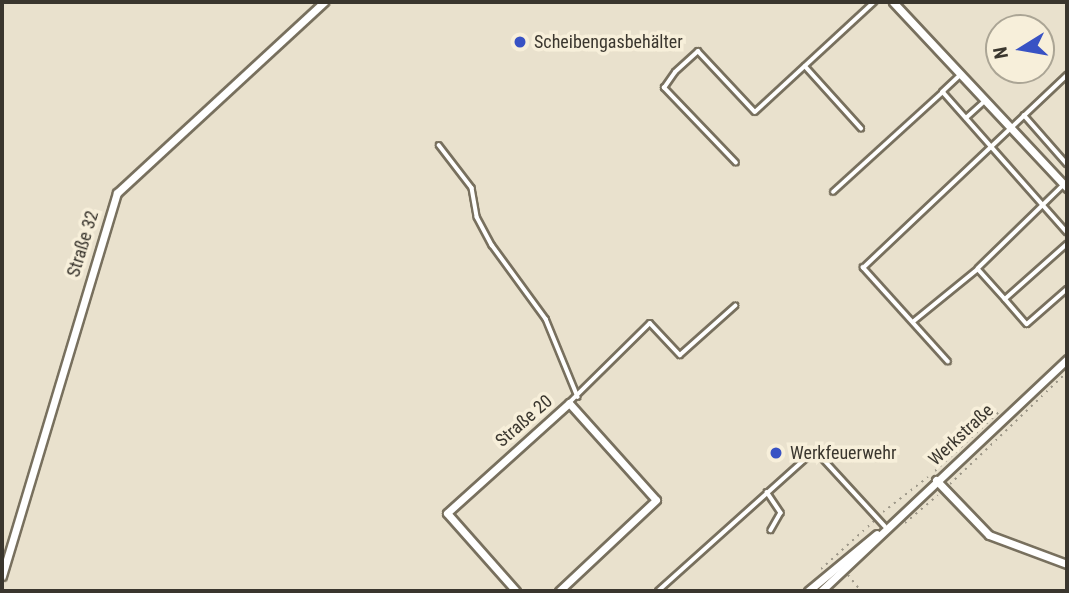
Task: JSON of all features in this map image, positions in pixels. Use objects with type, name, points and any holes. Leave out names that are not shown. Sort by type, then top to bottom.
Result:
[{"type":"street","name":"Straße 32","points":[[2,576],[117,193],[324,2]]},
{"type":"street","points":[[893,2],[1013,125],[1066,185]]},
{"type":"street","name":"Werkstraße","points":[[808,591],[886,526],[1067,359]]},
{"type":"street","name":"Straße 20","points":[[516,591],[447,513],[569,403],[656,500],[559,591]]},
{"type":"street","points":[[936,480],[989,535],[1067,564]]},
{"type":"street","name":"Werkstraße","points":[[821,591],[877,534]]},
{"type":"lane","points":[[736,163],[664,88],[675,72],[698,51],[755,112],[874,2]]},
{"type":"lane","points":[[805,66],[861,128]]},
{"type":"lane","points":[[833,192],[962,74]]},
{"type":"lane","points":[[948,362],[914,321],[863,268],[1067,75]]},
{"type":"lane","points":[[943,92],[989,148],[1067,232]]},
{"type":"lane","points":[[966,118],[987,99]]},
{"type":"lane","points":[[1024,115],[1067,164]]},
{"type":"lane","points":[[439,145],[472,188],[477,217],[492,245],[546,319],[578,397]]},
{"type":"lane","points":[[914,321],[978,269],[1066,185]]},
{"type":"lane","points":[[1006,299],[1067,244]]},
{"type":"lane","points":[[978,269],[1027,324],[1067,289]]},
{"type":"lane","points":[[569,403],[650,323],[680,355],[735,306]]},
{"type":"lane","points":[[658,591],[814,450],[886,526]]},
{"type":"lane","points":[[767,492],[781,513],[771,530]]},
{"type":"path","points":[[896,531],[1067,372]]},
{"type":"path","points":[[818,572],[1007,404]]},
{"type":"path","points":[[840,581],[857,566]]},
{"type":"path","points":[[847,575],[861,591]]},
{"type":"place","name":"Scheibengasbehälter","points":[[520,42]]},
{"type":"place","name":"Werkfeuerwehr","points":[[776,453]]}]
